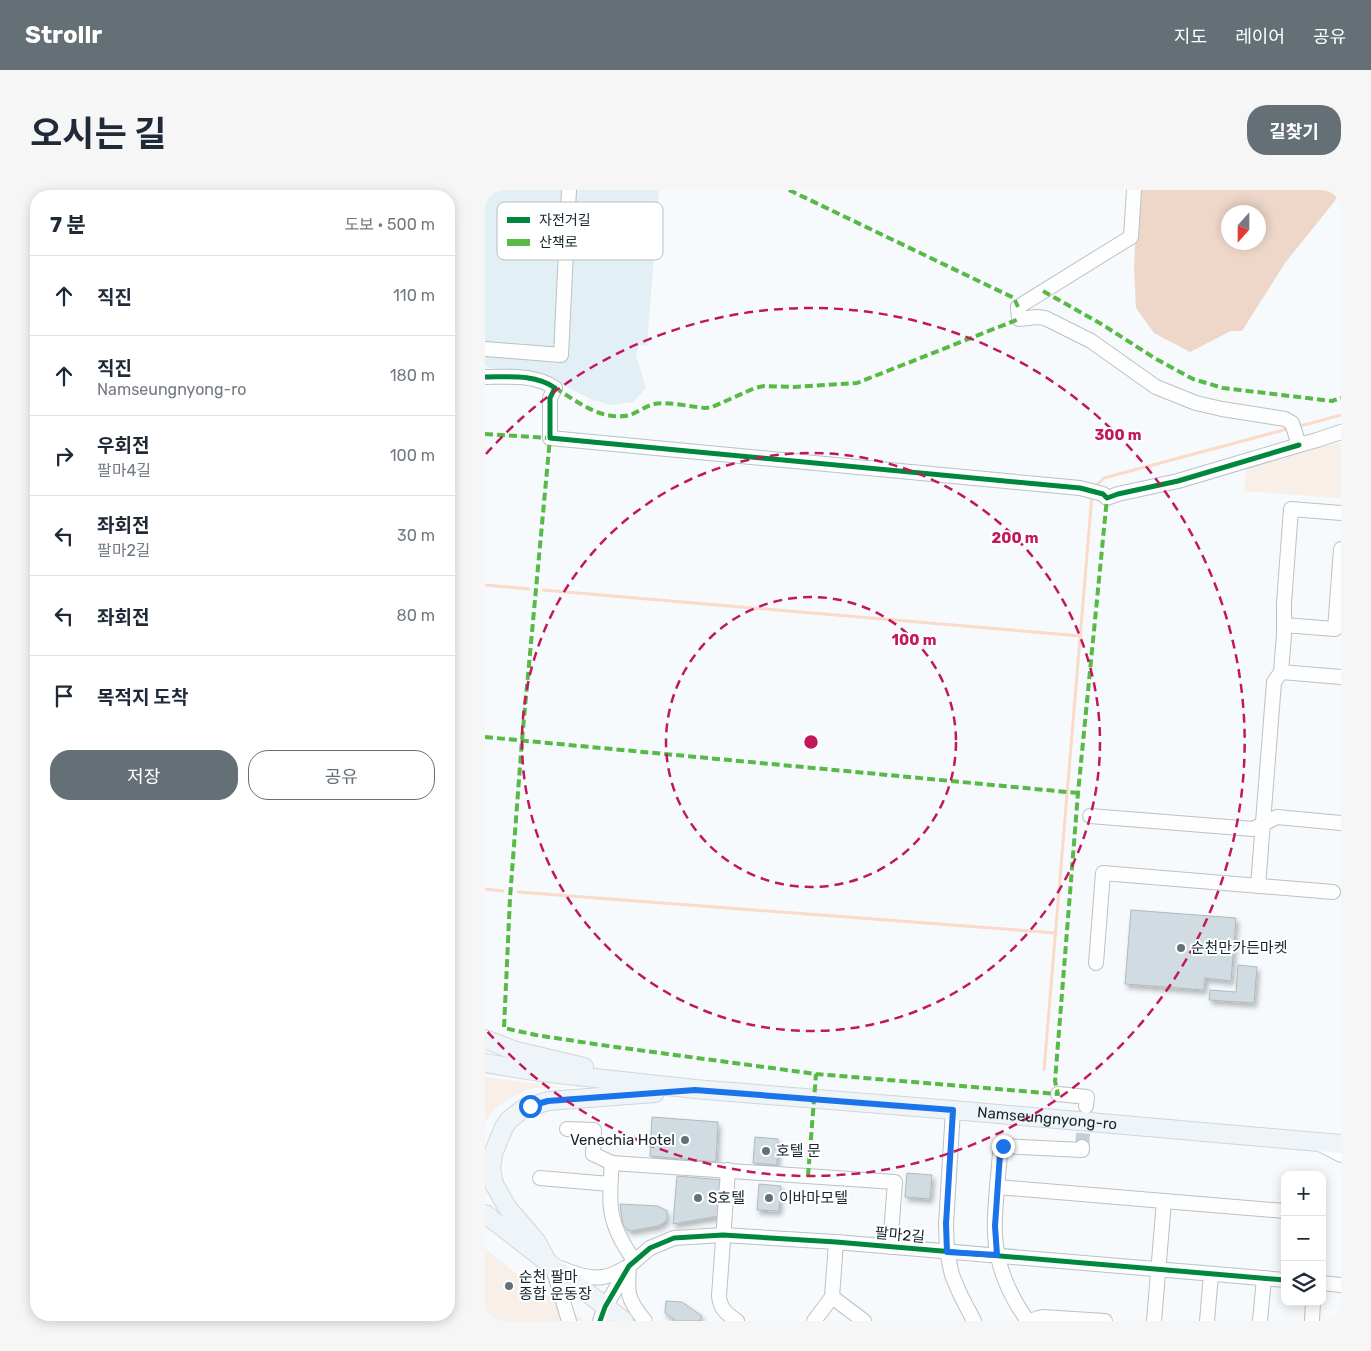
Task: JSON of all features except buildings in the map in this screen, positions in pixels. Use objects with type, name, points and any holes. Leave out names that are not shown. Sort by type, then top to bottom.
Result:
[{"type":"main road","points":[[485,1039],[513,1050],[548,1059],[695,1090]]},
{"type":"main road","name":"Namseungnyong-ro","points":[[485,1063],[540,1072],[695,1090],[953,1110],[1341,1144]]},
{"type":"main road","points":[[549,1263],[536,1241],[507,1207],[494,1184],[491,1169],[493,1154],[498,1139],[509,1120],[523,1109],[548,1101],[695,1090]]},
{"type":"main road","points":[[485,1214],[549,1263],[602,1314],[624,1321]]},
{"type":"street","points":[[1134,190],[1131,237],[1018,307],[1019,319],[1045,318],[1091,341],[1156,387],[1172,394],[1213,407],[1285,419],[1292,423],[1298,442]]},
{"type":"street","points":[[485,349],[561,355],[566,260]]},
{"type":"street","points":[[485,377],[519,376],[546,381],[555,388],[550,398],[550,438],[1088,490],[1103,494],[1107,498],[1178,482],[1298,442],[1341,432]]},
{"type":"street","points":[[1258,886],[1274,682],[1281,672],[1291,509],[1341,513]]},
{"type":"street","points":[[1284,620],[1335,629],[1341,549]]},
{"type":"street","points":[[1281,672],[1341,677]]},
{"type":"street","points":[[1091,816],[1253,829],[1277,818],[1341,823]]},
{"type":"street","points":[[1096,963],[1103,873],[1333,892]]},
{"type":"street","points":[[1058,1094],[1087,1097],[1086,1106]]},
{"type":"street","points":[[953,1110],[946,1224],[947,1252],[949,1266],[956,1285],[975,1321]]},
{"type":"street","points":[[567,1129],[594,1130],[593,1154],[612,1162],[895,1182],[890,1247]]},
{"type":"street","points":[[1317,1142],[1341,1155]]},
{"type":"street","points":[[1082,1147],[1082,1150],[1003,1146],[1000,1154],[997,1187],[995,1226],[997,1255],[1004,1277],[1029,1321],[1043,1317],[1105,1321]]},
{"type":"street","points":[[612,1162],[609,1200],[612,1220],[632,1263],[628,1285],[631,1304],[645,1321]]},
{"type":"street","points":[[728,1170],[720,1302],[727,1314],[737,1321]]},
{"type":"street","points":[[539,1178],[610,1184]]},
{"type":"street","points":[[997,1187],[1281,1211]]},
{"type":"street","points":[[1154,1321],[1164,1201]]},
{"type":"street","name":"팔마2길","points":[[602,1314],[632,1263],[650,1248],[674,1238],[723,1235],[836,1242],[1281,1280]]},
{"type":"street","points":[[814,1321],[832,1297],[836,1242]]},
{"type":"street","points":[[549,1263],[583,1276],[595,1278],[603,1277],[632,1263]]},
{"type":"street","points":[[549,1263],[569,1321]]},
{"type":"street","points":[[1207,1321],[1211,1274]]},
{"type":"street","points":[[1260,1321],[1264,1278]]},
{"type":"street","points":[[1326,1283],[1341,1285]]},
{"type":"street","points":[[832,1297],[864,1321]]},
{"type":"street","points":[[1312,1321],[1313,1306]]},
{"type":"shaded area","points":[[485,190],[659,190],[658,202],[497,202],[497,260],[654,260],[647,346],[639,345],[636,355],[646,388],[633,402],[612,405],[592,400],[544,375],[485,367]]},
{"type":"shaded area","points":[[1138,190],[1340,190],[1334,202],[1285,263],[1242,331],[1231,331],[1190,352],[1154,333],[1136,308],[1134,266]]},
{"type":"shaded area","points":[[1341,443],[1341,498],[1244,491],[1247,460]]},
{"type":"shaded area","points":[[485,1077],[567,1088],[531,1088],[508,1099],[497,1107],[485,1125]]},
{"type":"shaded area","name":"순천 팔마 종합 운동장","points":[[485,1248],[519,1276],[585,1321],[485,1321]]},
{"type":"waterway","points":[[1297,427],[1341,415]]},
{"type":"waterway","points":[[1095,487],[1104,478],[1291,428]]},
{"type":"waterway","points":[[1044,1070],[1092,495]]},
{"type":"waterway","points":[[485,585],[529,589]]},
{"type":"waterway","points":[[543,590],[1081,636]]},
{"type":"waterway","points":[[485,889],[503,891]]},
{"type":"waterway","points":[[518,892],[1056,933]]},
{"type":"tunnel","points":[[1082,1147],[1085,1111]]},
{"type":"marked path","points":[[789,190],[1014,298],[1018,307]]},
{"type":"marked path","points":[[1043,291],[1193,379],[1223,388],[1332,401],[1341,398]]},
{"type":"marked path","points":[[555,388],[590,409],[610,416],[630,415],[659,403],[705,408],[712,407],[755,388],[764,386],[794,387],[857,383],[1019,319]]},
{"type":"marked path","points":[[485,434],[550,438],[522,740],[510,898],[504,1028],[601,1045],[816,1074],[1058,1094],[1055,1081],[1078,793],[1107,498]]},
{"type":"marked path","points":[[485,737],[1078,793]]},
{"type":"marked path","points":[[808,1176],[816,1074]]},
{"type":"cycle path","points":[[485,377],[530,378],[555,388],[550,398],[550,438],[1080,488],[1103,494],[1107,498],[1178,481],[1299,445]]},
{"type":"cycle path","points":[[600,1321],[605,1307],[629,1266],[650,1248],[674,1238],[723,1235],[836,1242],[1281,1280]]},
{"type":"place","name":"순천만가든마켓","points":[[1181,948]]},
{"type":"place","name":"Venechia Hotel","points":[[685,1140]]},
{"type":"place","name":"호텔 문","points":[[766,1151]]},
{"type":"place","name":"S호텔","points":[[698,1198]]},
{"type":"place","name":"이바마모텔","points":[[769,1198]]},
{"type":"place","name":"순천 팔마 종합 운동장","points":[[509,1286]]},
{"type":"route","points":[[530,1106],[548,1101],[695,1090],[953,1110],[946,1224],[947,1252],[997,1255],[995,1242],[997,1187],[1000,1154],[1003,1146]]}]
